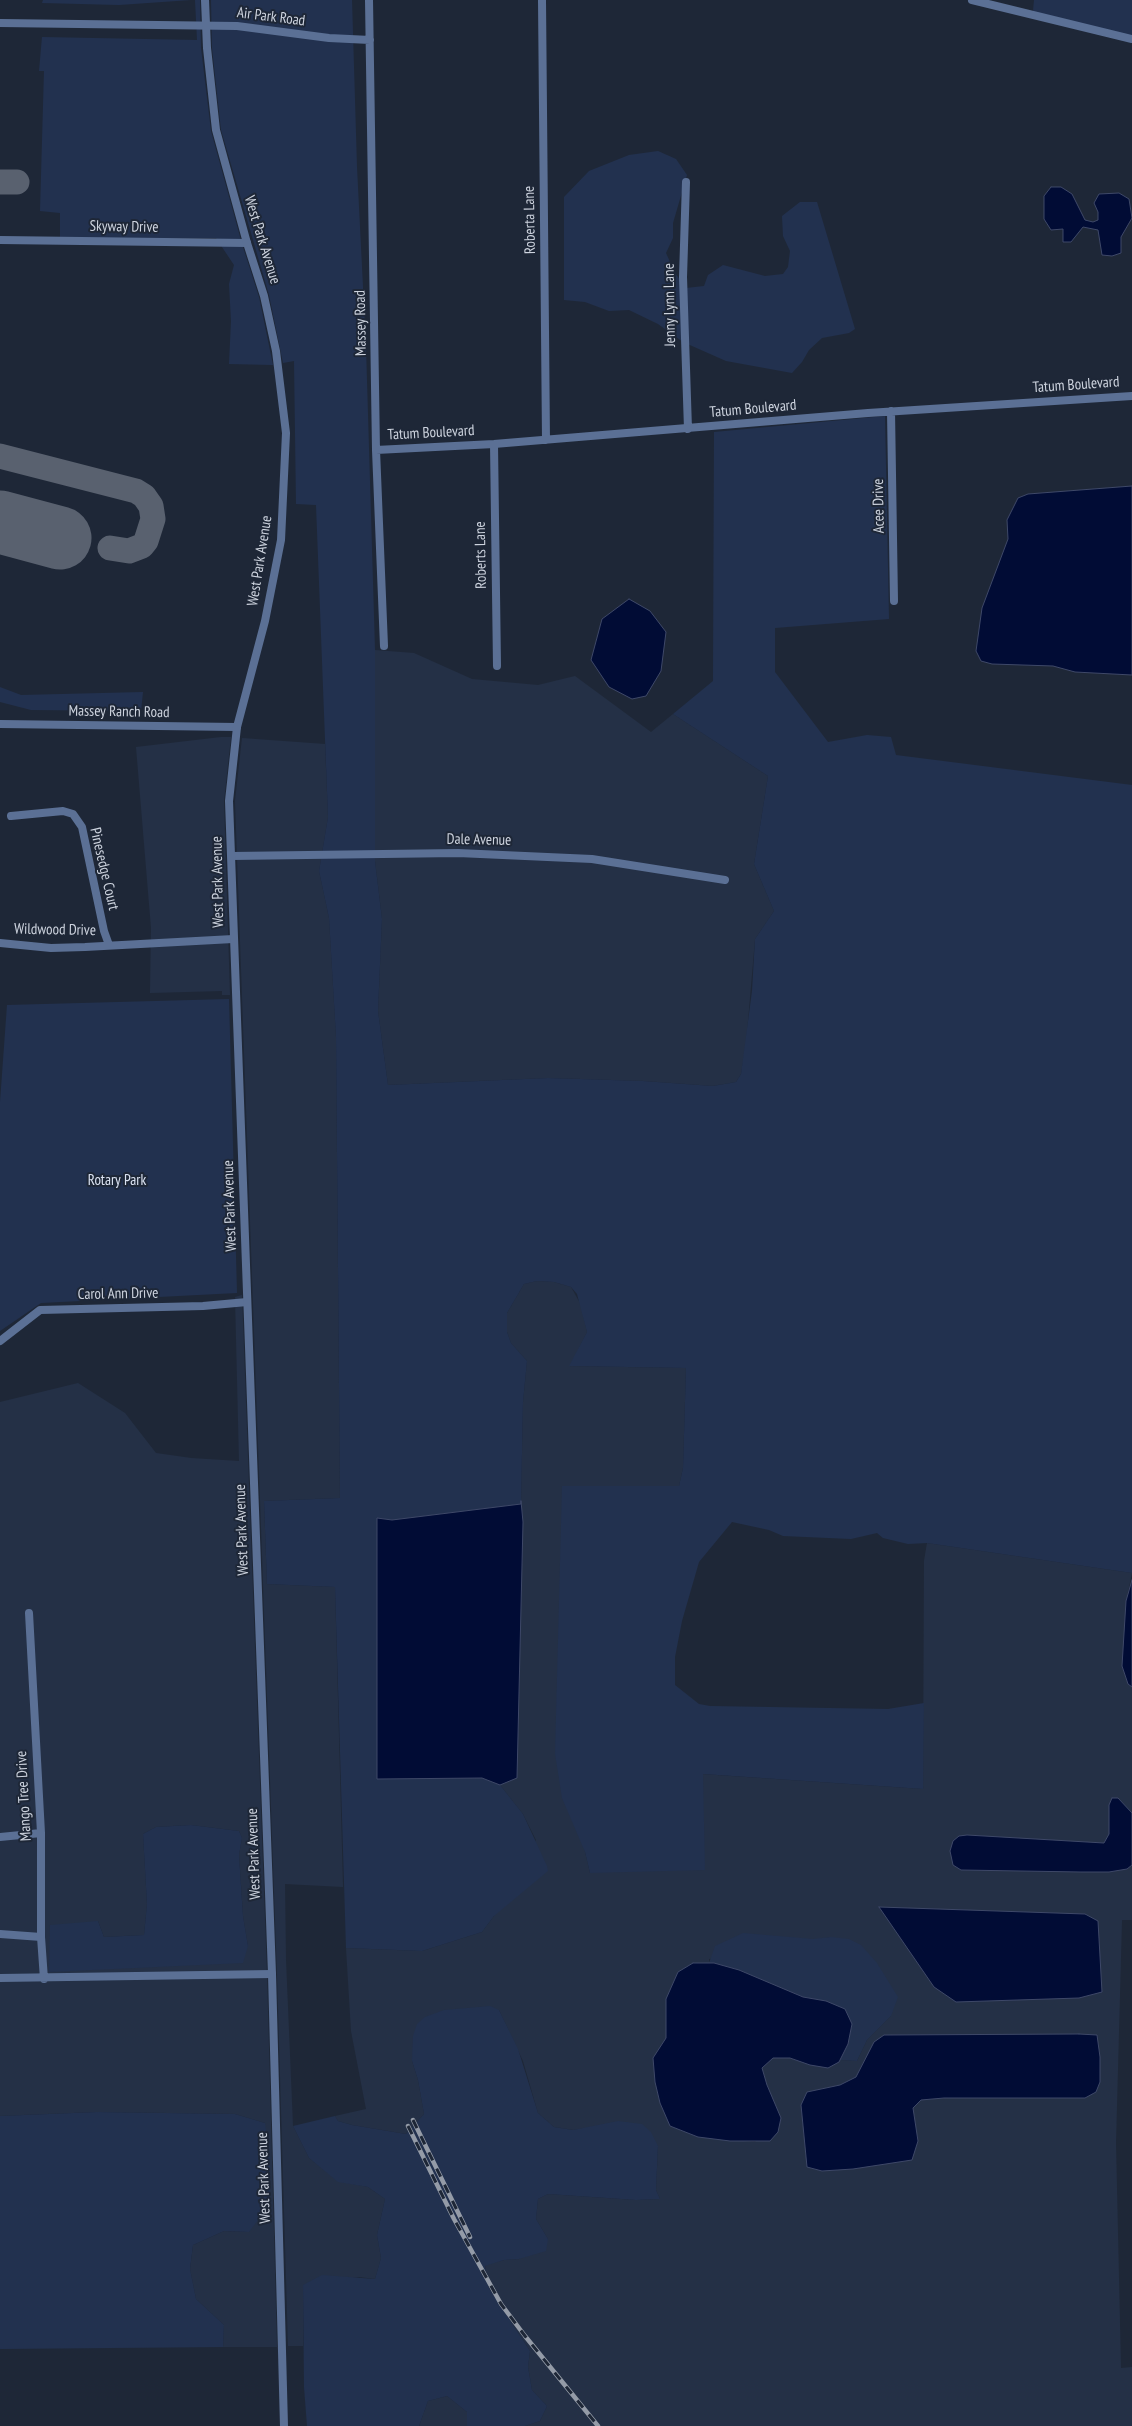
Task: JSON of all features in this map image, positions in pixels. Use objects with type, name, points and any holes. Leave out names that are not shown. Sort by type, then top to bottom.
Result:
[{"type":"street","name":"West Park Avenue","points":[[206,0],[206,26],[216,130],[247,243],[264,296],[276,351],[286,433],[281,540],[265,621],[237,728],[229,801],[272,1974],[284,2426]]},
{"type":"street","name":"Massey Road","points":[[369,0],[376,450],[384,646]]},
{"type":"street","name":"Roberta Lane","points":[[542,0],[546,440]]},
{"type":"street","points":[[972,0],[1132,39]]},
{"type":"street","name":"Air Park Road","points":[[0,23],[237,26],[328,38],[370,40]]},
{"type":"street","name":"Jenny Lynn Lane","points":[[686,182],[683,277],[688,429]]},
{"type":"street","name":"Skyway Drive","points":[[0,240],[247,243]]},
{"type":"street","name":"Tatum Boulevard","points":[[376,450],[494,444],[891,411],[1132,396]]},
{"type":"street","name":"Acee Drive","points":[[891,411],[894,601]]},
{"type":"street","name":"Roberts Lane","points":[[494,444],[497,666]]},
{"type":"street","name":"Massey Ranch Road","points":[[0,724],[237,728]]},
{"type":"street","name":"Pinesedge Court","points":[[11,816],[63,811],[73,814],[82,827],[104,931],[109,945]]},
{"type":"street","name":"Dale Avenue","points":[[232,856],[458,853],[592,858],[725,880]]},
{"type":"street","name":"Wildwood Drive","points":[[0,943],[51,948],[233,939]]},
{"type":"street","name":"Carol Ann Drive","points":[[0,1341],[40,1310],[203,1306],[247,1302]]},
{"type":"street","name":"Mango Tree Drive","points":[[30,1613],[41,1833],[41,1937],[44,1979]]},
{"type":"street","points":[[0,1836],[41,1833]]},
{"type":"street","points":[[0,1934],[41,1937]]},
{"type":"street","points":[[0,1978],[44,1979],[272,1974]]},
{"type":"shaded area","points":[[1051,187],[1061,187],[1072,194],[1085,220],[1093,222],[1098,220],[1098,212],[1094,203],[1099,194],[1119,193],[1129,199],[1132,218],[1121,237],[1121,253],[1112,256],[1102,255],[1098,230],[1083,227],[1071,242],[1063,242],[1063,229],[1051,230],[1044,219],[1044,196]]},
{"type":"shaded area","points":[[1132,486],[1132,675],[1075,672],[1053,666],[992,664],[981,661],[976,651],[982,608],[1008,539],[1007,520],[1018,498],[1028,494]]},
{"type":"shaded area","points":[[629,599],[650,611],[666,632],[661,671],[646,696],[632,699],[609,687],[591,660],[602,619]]},
{"type":"shaded area","points":[[375,650],[414,653],[472,679],[538,685],[575,676],[651,732],[673,714],[768,776],[754,864],[774,911],[755,939],[746,1044],[741,1074],[736,1082],[713,1086],[643,1081],[548,1078],[388,1085],[378,1011],[382,919],[375,861]]},
{"type":"shaded area","points":[[231,737],[224,801],[230,995],[222,995],[222,991],[150,993],[151,928],[136,747]]},
{"type":"shaded area","points":[[242,738],[325,744],[328,817],[319,871],[329,918],[336,1037],[340,1498],[264,1501],[267,1584],[335,1587],[343,1887],[285,1884],[286,1960],[293,2126],[309,2158],[338,2181],[368,2187],[385,2199],[377,2235],[381,2258],[375,2279],[359,2277],[303,2285],[303,2346],[288,2346],[277,1974],[235,801]]},
{"type":"shaded area","points":[[537,1281],[554,1282],[571,1287],[581,1305],[587,1332],[570,1366],[686,1368],[683,1468],[679,1486],[562,1486],[585,1852],[590,1873],[702,1774],[923,1789],[924,1561],[927,1543],[1132,1573],[1126,1601],[1128,1684],[1132,1687],[1132,1813],[1118,1798],[1112,1798],[1109,1805],[1109,1834],[1104,1843],[1056,1841],[961,1870],[1109,1872],[1127,1869],[1132,1865],[1132,1920],[1122,1920],[1116,2143],[1121,2368],[1132,2367],[1132,2426],[525,2426],[540,2421],[547,2406],[532,2390],[528,2367],[530,2351],[489,2288],[485,2265],[504,2260],[519,2259],[548,2239],[536,2219],[538,2199],[548,2194],[636,2200],[660,2199],[656,2190],[658,2146],[594,2127],[573,2130],[554,2127],[538,2113],[523,2061],[499,2010],[412,2061],[418,2080],[424,2114],[406,2134],[352,2125],[338,2121],[335,2116],[366,2109],[351,2031],[346,1948],[422,1951],[482,1932],[494,1916],[536,1840],[523,1814],[500,1785],[517,1777],[523,1522],[521,1501],[523,1402],[527,1361],[511,1343],[507,1332],[507,1313],[524,1284]],"holes":[[[879,1907],[1098,1921],[1102,1992],[934,1987]],[[831,1937],[891,2016],[867,2040],[857,2061],[840,2060],[810,2065],[790,2058],[773,2058],[762,2068],[767,2085],[781,2118],[755,2142],[698,2137],[670,2126],[660,2103],[655,2082],[654,2058],[666,2038],[678,1972],[693,1963],[709,1963],[709,1959]],[[1079,2034],[1097,2036],[1100,2057],[944,2098],[921,2100],[913,2108],[918,2141],[807,2167],[801,2105],[807,2092],[840,2085],[856,2077],[884,2035]]]},
{"type":"shaded area","points":[[242,1295],[267,1974],[277,2347],[223,2347],[224,2325],[196,2299],[190,2269],[193,2245],[224,2231],[249,2232],[265,2123],[235,2114],[97,2112],[0,2116],[0,1402],[78,1383],[125,1413],[156,1453],[191,1458],[239,1461],[235,1297]],"holes":[[[191,1825],[239,1831],[242,1838],[239,1855],[243,1916],[248,1946],[49,1972],[98,1921],[104,1937],[144,1935],[147,1904],[143,1834],[156,1827]]]},
{"type":"shaded area","points":[[521,1501],[523,1522],[517,1778],[500,1785],[482,1778],[377,1779],[377,1518],[392,1520],[521,1504]]},
{"type":"shaded area","points":[[1132,1580],[1132,1687],[1128,1684],[1122,1666],[1126,1601]]},
{"type":"shaded area","points":[[1112,1798],[1118,1798],[1132,1813],[1132,1865],[1127,1869],[1109,1872],[961,1870],[953,1865],[950,1851],[953,1841],[959,1836],[967,1835],[1104,1843],[1109,1834],[1109,1805]]},
{"type":"shaded area","points":[[879,1907],[1085,1914],[1098,1921],[1102,1992],[1079,1998],[956,2002],[934,1987]]},
{"type":"shaded area","points":[[693,1963],[714,1963],[739,1970],[803,1997],[826,2001],[845,2009],[852,2024],[848,2044],[839,2062],[828,2068],[810,2065],[790,2058],[773,2058],[762,2068],[767,2085],[781,2118],[778,2132],[770,2141],[730,2141],[698,2137],[670,2126],[660,2103],[655,2082],[653,2058],[666,2038],[666,1999],[678,1972]]},
{"type":"shaded area","points":[[884,2035],[1097,2035],[1100,2057],[1100,2082],[1096,2092],[1085,2098],[944,2098],[921,2100],[913,2108],[918,2141],[912,2160],[853,2169],[822,2171],[807,2167],[801,2105],[807,2092],[840,2085],[856,2077],[874,2042]]},
{"type":"shaded area","points":[[447,2396],[467,2412],[467,2426],[419,2426],[428,2401]]},
{"type":"green space","points":[[43,0],[191,0],[119,5],[42,3]]},
{"type":"green space","points":[[195,0],[200,0],[201,48],[211,131],[242,244],[259,297],[273,365],[229,364],[231,321],[229,284],[234,265],[216,238],[60,238],[60,213],[40,211],[44,71],[39,71],[42,37],[197,40]]},
{"type":"green space","points":[[211,0],[352,0],[357,167],[366,347],[375,650],[375,861],[382,919],[378,1011],[388,1085],[548,1078],[643,1081],[713,1086],[736,1082],[741,1074],[752,991],[755,939],[774,911],[754,864],[768,776],[673,714],[713,681],[714,432],[885,416],[889,619],[775,628],[775,672],[828,742],[867,735],[891,737],[896,755],[1132,785],[1132,1573],[927,1543],[908,1544],[883,1538],[877,1533],[851,1539],[783,1536],[769,1530],[732,1522],[699,1562],[682,1621],[675,1657],[675,1685],[699,1704],[710,1706],[888,1709],[924,1703],[923,1789],[703,1774],[705,1870],[590,1873],[585,1852],[562,1798],[555,1754],[562,1486],[679,1486],[683,1468],[686,1368],[569,1366],[587,1332],[577,1294],[571,1287],[554,1282],[537,1281],[524,1284],[507,1313],[507,1332],[511,1343],[527,1361],[523,1402],[521,1504],[392,1520],[377,1518],[377,1779],[482,1778],[500,1785],[523,1814],[548,1871],[494,1916],[482,1932],[422,1951],[346,1948],[335,1587],[267,1584],[264,1501],[340,1498],[336,1037],[329,918],[319,871],[328,817],[316,505],[296,504],[294,361],[283,363],[269,295],[221,130],[212,48]]},
{"type":"green space","points":[[1034,0],[1132,0],[1132,43],[1085,31],[1033,11]]},
{"type":"green space","points":[[658,151],[676,159],[687,175],[673,223],[673,238],[666,253],[675,273],[686,288],[704,286],[708,275],[723,265],[765,276],[783,274],[788,267],[790,251],[783,236],[782,216],[800,202],[817,202],[855,329],[849,333],[822,338],[809,350],[802,362],[792,373],[726,361],[683,342],[658,324],[629,310],[609,311],[585,302],[564,300],[564,197],[589,171],[629,155]]},
{"type":"green space","points":[[0,687],[21,695],[143,692],[141,711],[31,710],[0,702]]},
{"type":"green space","name":"Rotary Park","points":[[229,999],[237,1293],[41,1303],[0,1331],[0,1102],[7,1005]]},
{"type":"green space","points":[[191,1825],[239,1831],[242,1838],[239,1855],[243,1916],[248,1946],[243,1963],[49,1972],[50,1925],[98,1921],[104,1937],[144,1935],[147,1904],[143,1834],[156,1827]]},
{"type":"green space","points":[[743,1933],[813,1939],[831,1937],[849,1939],[861,1945],[877,1963],[898,1997],[891,2016],[867,2040],[857,2061],[840,2060],[848,2044],[826,2001],[803,1997],[739,1970],[709,1963],[715,1946]]},
{"type":"green space","points":[[490,2006],[499,2010],[518,2049],[538,2113],[554,2127],[573,2130],[618,2121],[642,2124],[651,2132],[658,2146],[656,2190],[660,2199],[636,2200],[548,2194],[538,2199],[536,2219],[548,2239],[546,2251],[519,2259],[504,2260],[485,2266],[489,2288],[530,2351],[528,2367],[532,2390],[547,2406],[540,2421],[525,2426],[467,2426],[467,2412],[447,2396],[428,2401],[419,2426],[307,2426],[304,2387],[303,2285],[322,2275],[375,2279],[381,2258],[377,2235],[385,2199],[368,2187],[338,2182],[309,2158],[293,2126],[335,2116],[338,2121],[352,2125],[406,2134],[424,2114],[418,2080],[412,2061],[413,2036],[417,2024],[425,2017],[444,2010]]},
{"type":"green space","points":[[97,2112],[235,2114],[265,2123],[270,2161],[270,2204],[249,2232],[224,2231],[193,2245],[190,2269],[196,2299],[224,2325],[223,2347],[0,2349],[0,2116]]},
{"type":"taxiway","points":[[0,182],[17,182]]},
{"type":"taxiway","points":[[0,456],[136,491],[144,496],[151,506],[153,519],[146,541],[142,546],[129,551],[110,548]]},
{"type":"runway","points":[[0,522],[60,538]]},
{"type":"railway","points":[[413,2120],[470,2237]]},
{"type":"railway","points":[[408,2126],[454,2219],[501,2304],[598,2426]]}]
